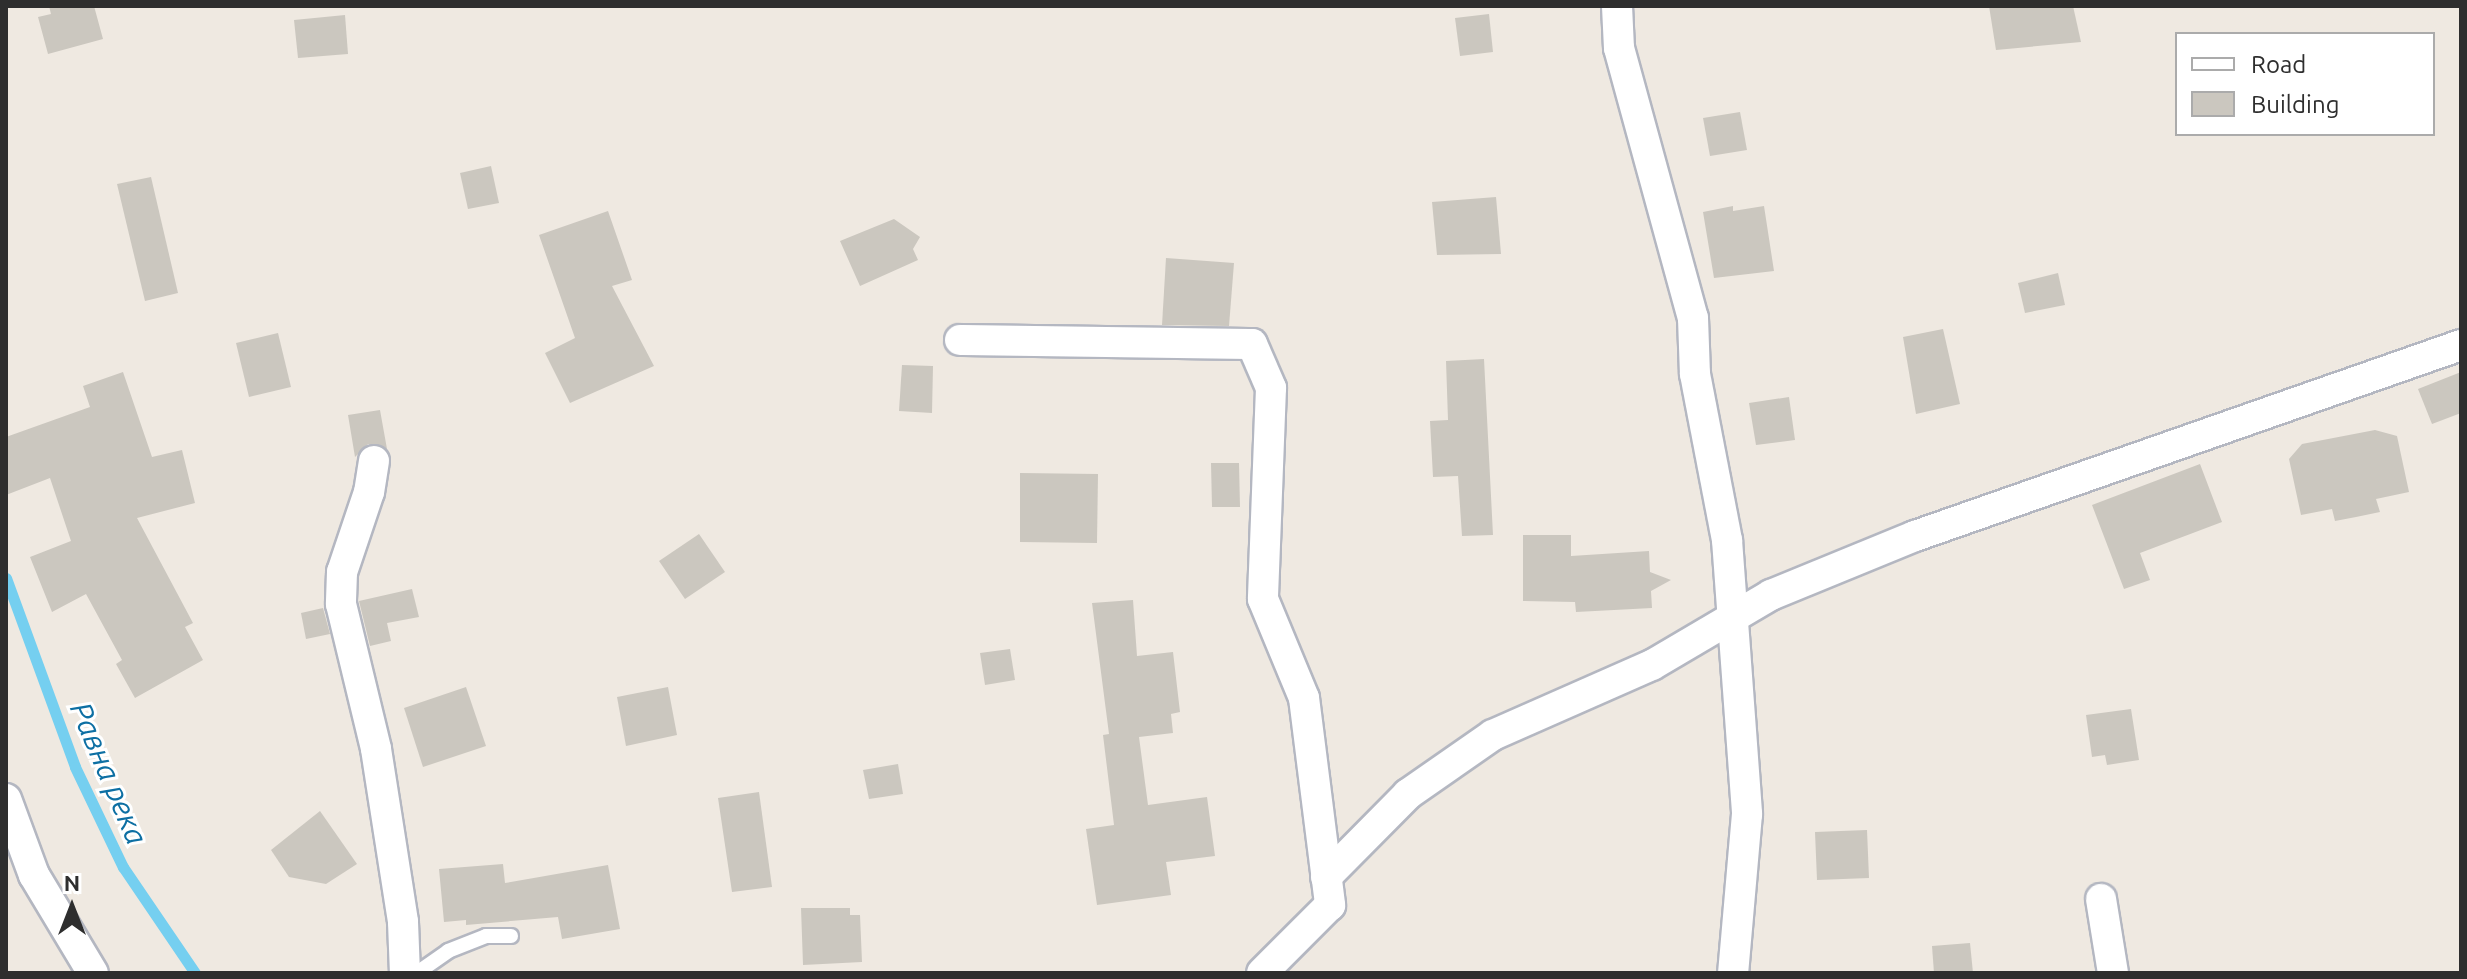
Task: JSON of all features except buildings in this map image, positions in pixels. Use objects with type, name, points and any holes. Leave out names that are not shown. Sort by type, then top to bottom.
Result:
[{"type":"street","points":[[1617,6],[1619,48],[1693,318],[1695,374],[1727,540],[1747,814],[1733,973]]},
{"type":"street","points":[[960,340],[1252,344],[1271,388],[1263,599],[1304,698],[1330,905],[1262,973]]},
{"type":"street","points":[[1326,877],[1408,794],[1493,735],[1652,665],[1771,595],[1915,536],[2461,345]]},
{"type":"street","points":[[374,461],[369,492],[342,572],[341,604],[376,749],[403,922],[405,973]]},
{"type":"street","points":[[6,799],[34,875],[93,973]]},
{"type":"street","points":[[2101,899],[2113,973]]},
{"type":"lane","points":[[417,973],[448,951],[486,936],[511,936]]},
{"type":"waterway","name":"Равна река","points":[[6,578],[75,767],[123,867],[195,973]]}]
